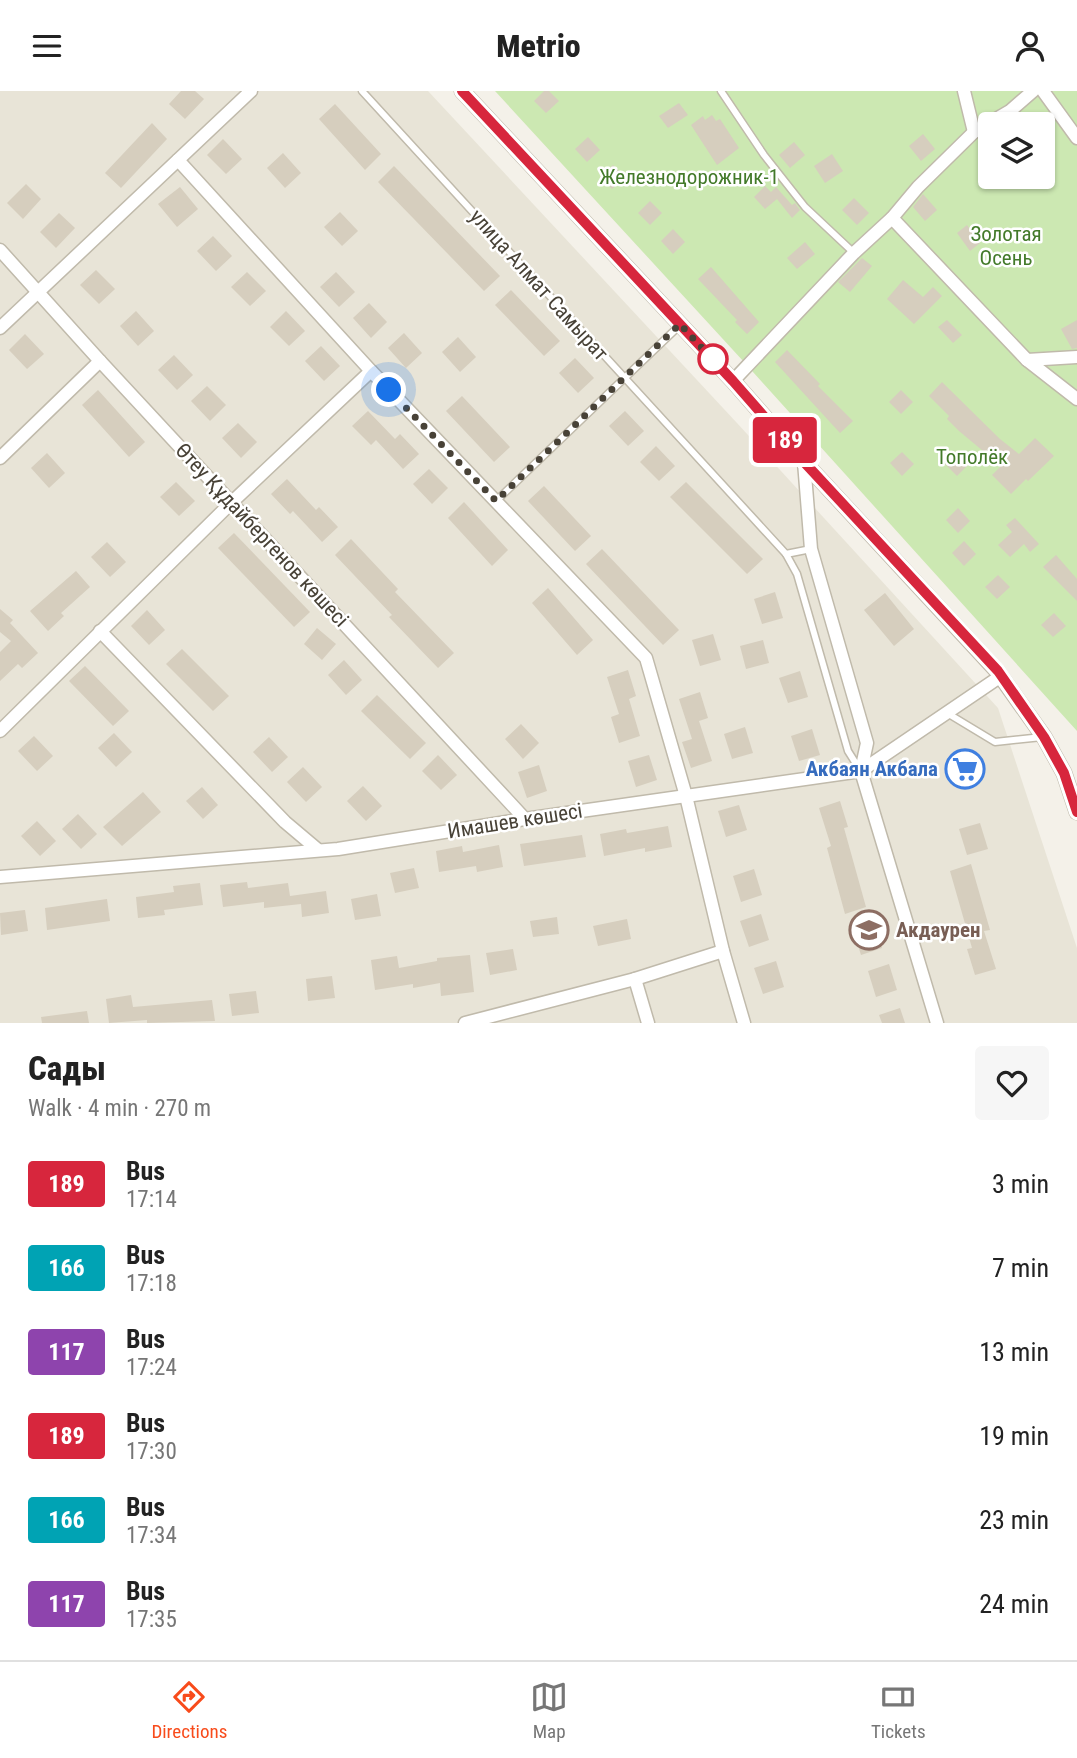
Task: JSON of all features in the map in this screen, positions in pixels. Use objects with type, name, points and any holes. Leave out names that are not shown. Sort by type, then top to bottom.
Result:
[{"type":"street","points":[[0,328],[251,91]]},
{"type":"street","points":[[462,91],[733,381],[1001,676],[1071,772],[1077,812]]},
{"type":"street","points":[[964,91],[974,132]]},
{"type":"street","points":[[733,381],[974,132],[1010,111],[1033,91]]},
{"type":"street","points":[[1043,91],[1077,138]]},
{"type":"street","points":[[178,160],[372,371],[646,659],[686,796],[723,951],[744,1023]]},
{"type":"street","points":[[892,218],[1027,360],[1077,399]]},
{"type":"street","name":"Өтеу Құдайбергенов көшесі","points":[[0,250],[525,819]]},
{"type":"street","points":[[1027,360],[1077,356]]},
{"type":"street","points":[[0,458],[100,361]]},
{"type":"street","points":[[0,731],[231,503],[372,371]]},
{"type":"street","points":[[804,462],[811,549],[867,743],[861,771],[937,1023]]},
{"type":"street","points":[[100,631],[285,823],[317,849]]},
{"type":"street","name":"Имашев көшесі","points":[[0,877],[338,849],[861,771],[1001,676]]},
{"type":"street","points":[[472,1022],[635,979],[723,951]]},
{"type":"street","points":[[635,979],[648,1023]]},
{"type":"lane","name":"улица Алмат Самырат","points":[[362,91],[786,554],[797,574],[848,751],[861,771]]},
{"type":"lane","points":[[721,91],[764,155],[806,207],[854,253]]},
{"type":"lane","points":[[496,501],[680,324]]},
{"type":"lane","points":[[786,554],[811,549]]},
{"type":"lane","points":[[947,713],[995,742],[1044,737]]},
{"type":"shaded area","points":[[0,91],[428,91],[998,708],[1077,948],[1077,1023],[0,1023]]},
{"type":"green space","points":[[495,91],[1077,91],[1077,731],[744,362]]},
{"type":"building","points":[[181,91],[195,91],[204,99],[185,119],[169,104]]},
{"type":"building","points":[[544,91],[549,91],[559,101],[546,113],[534,101]]},
{"type":"building","points":[[679,103],[688,115],[668,128],[659,116]]},
{"type":"building","points":[[335,104],[381,154],[365,170],[319,119]]},
{"type":"building","points":[[712,115],[716,121],[720,119],[739,148],[717,165],[691,125],[703,116],[705,120]]},
{"type":"building","points":[[152,123],[167,139],[121,188],[105,173]]},
{"type":"building","points":[[923,134],[935,149],[921,161],[909,146]]},
{"type":"building","points":[[588,137],[600,150],[587,162],[575,149]]},
{"type":"building","points":[[223,139],[242,159],[226,174],[207,155]]},
{"type":"building","points":[[794,142],[805,155],[790,168],[779,155]]},
{"type":"building","points":[[283,153],[301,173],[285,188],[267,168]]},
{"type":"building","points":[[832,154],[843,171],[825,183],[814,166]]},
{"type":"building","points":[[613,165],[625,177],[612,189],[600,177]]},
{"type":"building","points":[[394,166],[500,276],[484,291],[378,182]]},
{"type":"building","points":[[26,184],[41,199],[23,219],[7,203]]},
{"type":"building","points":[[765,186],[771,192],[776,187],[800,210],[792,218],[777,199],[765,209],[754,197]]},
{"type":"building","points":[[180,187],[198,209],[177,227],[158,204]]},
{"type":"building","points":[[923,194],[937,210],[925,221],[913,207]]},
{"type":"building","points":[[854,198],[869,213],[857,225],[842,210]]},
{"type":"building","points":[[650,201],[662,213],[650,225],[638,213]]},
{"type":"building","points":[[340,212],[358,231],[342,246],[324,227]]},
{"type":"building","points":[[59,213],[75,228],[56,248],[40,232]]},
{"type":"building","points":[[967,225],[980,243],[970,251],[957,233]]},
{"type":"building","points":[[673,229],[685,242],[673,254],[661,241]]},
{"type":"building","points":[[213,236],[232,256],[216,271],[197,251]]},
{"type":"building","points":[[805,242],[815,254],[797,269],[787,258]]},
{"type":"building","points":[[862,258],[872,266],[850,292],[838,282]]},
{"type":"building","points":[[711,267],[759,322],[747,334],[698,279]]},
{"type":"building","points":[[96,270],[115,289],[99,304],[80,285]]},
{"type":"building","points":[[247,272],[266,291],[250,306],[231,287]]},
{"type":"building","points":[[336,272],[355,292],[339,307],[320,287]]},
{"type":"building","points":[[903,280],[923,297],[933,287],[942,296],[914,324],[887,299]]},
{"type":"building","points":[[511,290],[560,341],[544,356],[495,305]]},
{"type":"building","points":[[369,303],[387,322],[371,338],[353,318]]},
{"type":"building","points":[[136,311],[154,331],[138,346],[120,326]]},
{"type":"building","points":[[286,311],[305,331],[289,346],[270,327]]},
{"type":"building","points":[[947,320],[962,335],[953,343],[938,327]]},
{"type":"building","points":[[1077,320],[1077,348],[1072,349],[1061,329]]},
{"type":"building","points":[[404,333],[422,353],[406,368],[388,348]]},
{"type":"building","points":[[25,334],[44,354],[27,369],[9,350]]},
{"type":"building","points":[[458,337],[476,357],[460,372],[442,352]]},
{"type":"building","points":[[321,346],[340,366],[324,381],[305,361]]},
{"type":"building","points":[[787,350],[853,421],[840,433],[775,362]]},
{"type":"building","points":[[174,355],[193,375],[177,390],[158,370]]},
{"type":"building","points":[[575,358],[594,378],[578,393],[559,373]]},
{"type":"building","points":[[942,382],[1019,454],[1035,438],[1054,456],[1011,494],[992,475],[1001,466],[959,431],[947,419],[949,416],[929,396]]},
{"type":"building","points":[[207,386],[226,405],[210,421],[191,401]]},
{"type":"building","points":[[98,390],[145,442],[129,457],[82,405]]},
{"type":"building","points":[[901,390],[913,402],[901,414],[889,402]]},
{"type":"building","points":[[462,396],[510,447],[494,462],[446,411]]},
{"type":"building","points":[[368,411],[395,439],[400,434],[419,454],[403,469],[376,440],[371,445],[352,426]]},
{"type":"building","points":[[625,411],[644,431],[628,446],[609,426]]},
{"type":"building","points":[[238,423],[257,442],[241,458],[222,438]]},
{"type":"building","points":[[656,446],[675,466],[659,481],[640,462]]},
{"type":"building","points":[[902,452],[914,464],[902,476],[890,463]]},
{"type":"building","points":[[957,452],[969,464],[957,476],[945,464]]},
{"type":"building","points":[[47,453],[65,473],[49,488],[31,468]]},
{"type":"building","points":[[429,469],[448,488],[432,504],[413,484]]},
{"type":"building","points":[[287,479],[316,510],[319,507],[338,527],[322,542],[293,511],[290,514],[271,494]]},
{"type":"building","points":[[176,482],[195,501],[179,516],[160,497]]},
{"type":"building","points":[[686,482],[763,559],[747,574],[670,497]]},
{"type":"building","points":[[544,486],[591,536],[575,551],[528,501]]},
{"type":"building","points":[[464,502],[508,550],[492,566],[448,518]]},
{"type":"building","points":[[958,508],[970,521],[958,533],[946,520]]},
{"type":"building","points":[[1015,518],[1039,544],[1030,552],[1024,544],[1010,557],[998,545],[1012,532],[1006,525]]},
{"type":"building","points":[[234,533],[310,612],[294,627],[218,548]]},
{"type":"building","points":[[351,539],[398,589],[395,592],[454,653],[438,668],[335,555]]},
{"type":"building","points":[[964,541],[976,554],[964,566],[952,553]]},
{"type":"building","points":[[107,542],[126,562],[110,577],[91,557]]},
{"type":"building","points":[[602,549],[679,630],[663,645],[586,564]]},
{"type":"building","points":[[1056,555],[1077,579],[1077,601],[1043,567]]},
{"type":"building","points":[[76,571],[90,587],[61,613],[64,616],[48,631],[30,611]]},
{"type":"building","points":[[998,575],[1010,587],[997,599],[985,587]]},
{"type":"building","points":[[548,588],[593,640],[577,655],[532,603]]},
{"type":"building","points":[[775,592],[783,618],[762,624],[754,599]]},
{"type":"building","points":[[885,593],[914,629],[894,646],[864,610]]},
{"type":"building","points":[[0,609],[13,620],[10,623],[38,653],[22,668],[18,664],[0,681],[0,652],[11,641],[0,632]]},
{"type":"building","points":[[147,610],[165,630],[149,645],[131,626]]},
{"type":"building","points":[[1054,613],[1066,626],[1053,637],[1041,625]]},
{"type":"building","points":[[317,628],[336,644],[322,660],[304,644]]},
{"type":"building","points":[[713,634],[721,660],[700,666],[692,640]]},
{"type":"building","points":[[763,640],[769,663],[746,669],[740,646]]},
{"type":"building","points":[[182,649],[229,696],[213,711],[166,664]]},
{"type":"building","points":[[344,660],[362,680],[346,695],[328,675]]},
{"type":"building","points":[[85,666],[129,711],[113,726],[69,681]]},
{"type":"building","points":[[628,670],[636,696],[629,699],[640,736],[619,743],[611,717],[619,714],[607,677]]},
{"type":"building","points":[[800,671],[808,697],[788,703],[779,678]]},
{"type":"building","points":[[700,692],[708,718],[699,721],[712,761],[691,768],[682,742],[692,739],[679,699]]},
{"type":"building","points":[[377,695],[426,743],[410,759],[361,711]]},
{"type":"building","points":[[521,724],[539,743],[523,759],[505,739]]},
{"type":"building","points":[[745,727],[753,753],[732,759],[724,734]]},
{"type":"building","points":[[812,729],[820,755],[799,761],[791,736]]},
{"type":"building","points":[[114,733],[132,752],[116,767],[98,748]]},
{"type":"building","points":[[34,736],[53,756],[37,771],[18,751]]},
{"type":"building","points":[[269,737],[288,757],[272,772],[253,752]]},
{"type":"building","points":[[438,755],[457,775],[441,790],[422,771]]},
{"type":"building","points":[[649,755],[657,780],[636,787],[628,761]]},
{"type":"building","points":[[539,765],[547,791],[527,798],[518,772]]},
{"type":"building","points":[[303,767],[322,787],[306,802],[287,782]]},
{"type":"building","points":[[363,786],[382,806],[366,821],[347,801]]},
{"type":"building","points":[[202,787],[218,805],[203,819],[186,801]]},
{"type":"building","points":[[143,792],[161,812],[122,846],[103,827]]},
{"type":"building","points":[[840,801],[848,827],[844,828],[866,907],[845,914],[827,848],[831,846],[819,808]]},
{"type":"building","points":[[739,805],[747,830],[726,837],[718,811]]},
{"type":"building","points":[[78,814],[97,834],[81,849],[62,829]]},
{"type":"building","points":[[37,821],[56,841],[40,856],[21,836]]},
{"type":"building","points":[[980,823],[988,849],[967,855],[959,829]]},
{"type":"building","points":[[668,826],[672,847],[645,852],[645,848],[604,856],[600,834],[626,829],[627,833]]},
{"type":"building","points":[[582,835],[586,857],[524,866],[520,844]]},
{"type":"building","points":[[499,845],[503,867],[477,872],[476,866],[439,872],[436,851],[462,846],[463,852]]},
{"type":"building","points":[[971,864],[990,930],[984,931],[996,969],[975,975],[967,949],[972,948],[950,871]]},
{"type":"building","points":[[414,868],[419,888],[395,893],[390,873]]},
{"type":"building","points":[[754,869],[762,895],[741,902],[733,876]]},
{"type":"building","points":[[247,882],[248,888],[288,883],[290,896],[326,891],[329,913],[302,917],[301,904],[264,908],[264,902],[223,907],[220,885]]},
{"type":"building","points":[[200,883],[203,905],[164,910],[165,915],[138,918],[136,897],[174,892],[173,886]]},
{"type":"building","points":[[377,894],[381,916],[355,920],[351,899]]},
{"type":"building","points":[[107,899],[110,921],[47,930],[45,908]]},
{"type":"building","points":[[25,910],[28,931],[1,935],[0,913]]},
{"type":"building","points":[[761,914],[769,940],[749,947],[740,921]]},
{"type":"building","points":[[557,917],[559,934],[533,937],[530,921]]},
{"type":"building","points":[[627,919],[631,939],[598,946],[593,926]]},
{"type":"building","points":[[874,923],[882,948],[861,955],[853,929]]},
{"type":"building","points":[[513,949],[517,970],[490,975],[486,953]]},
{"type":"building","points":[[470,955],[474,992],[441,996],[440,983],[375,990],[371,960],[397,956],[399,968],[437,961],[437,958]]},
{"type":"building","points":[[776,961],[784,987],[763,994],[754,968]]},
{"type":"building","points":[[889,964],[897,990],[876,997],[868,971]]},
{"type":"building","points":[[332,976],[335,998],[308,1001],[306,979]]},
{"type":"building","points":[[256,991],[259,1013],[232,1016],[229,994]]},
{"type":"building","points":[[131,995],[133,1007],[212,1000],[215,1021],[147,1023],[147,1020],[109,1023],[106,999]]},
{"type":"building","points":[[900,1008],[905,1023],[882,1023],[879,1015]]},
{"type":"building","points":[[87,1011],[89,1023],[42,1023],[41,1017]]},
{"type":"bus line","name":"189","points":[[462,91],[733,381],[804,462],[998,671],[1044,737],[1064,773],[1077,812]]},
{"type":"place","name":"Акбаян Акбала","points":[[965,769]]},
{"type":"place","name":"Акдаурен","points":[[869,930]]},
{"type":"route","points":[[389,390],[496,501],[680,324],[715,362],[713,359]]},
{"type":"park label","name":"Железнодорожник-1","points":[[689,177]]},
{"type":"park label","name":"Золотая Осень","points":[[1006,246]]},
{"type":"park label","name":"Тополёк","points":[[972,457]]}]
